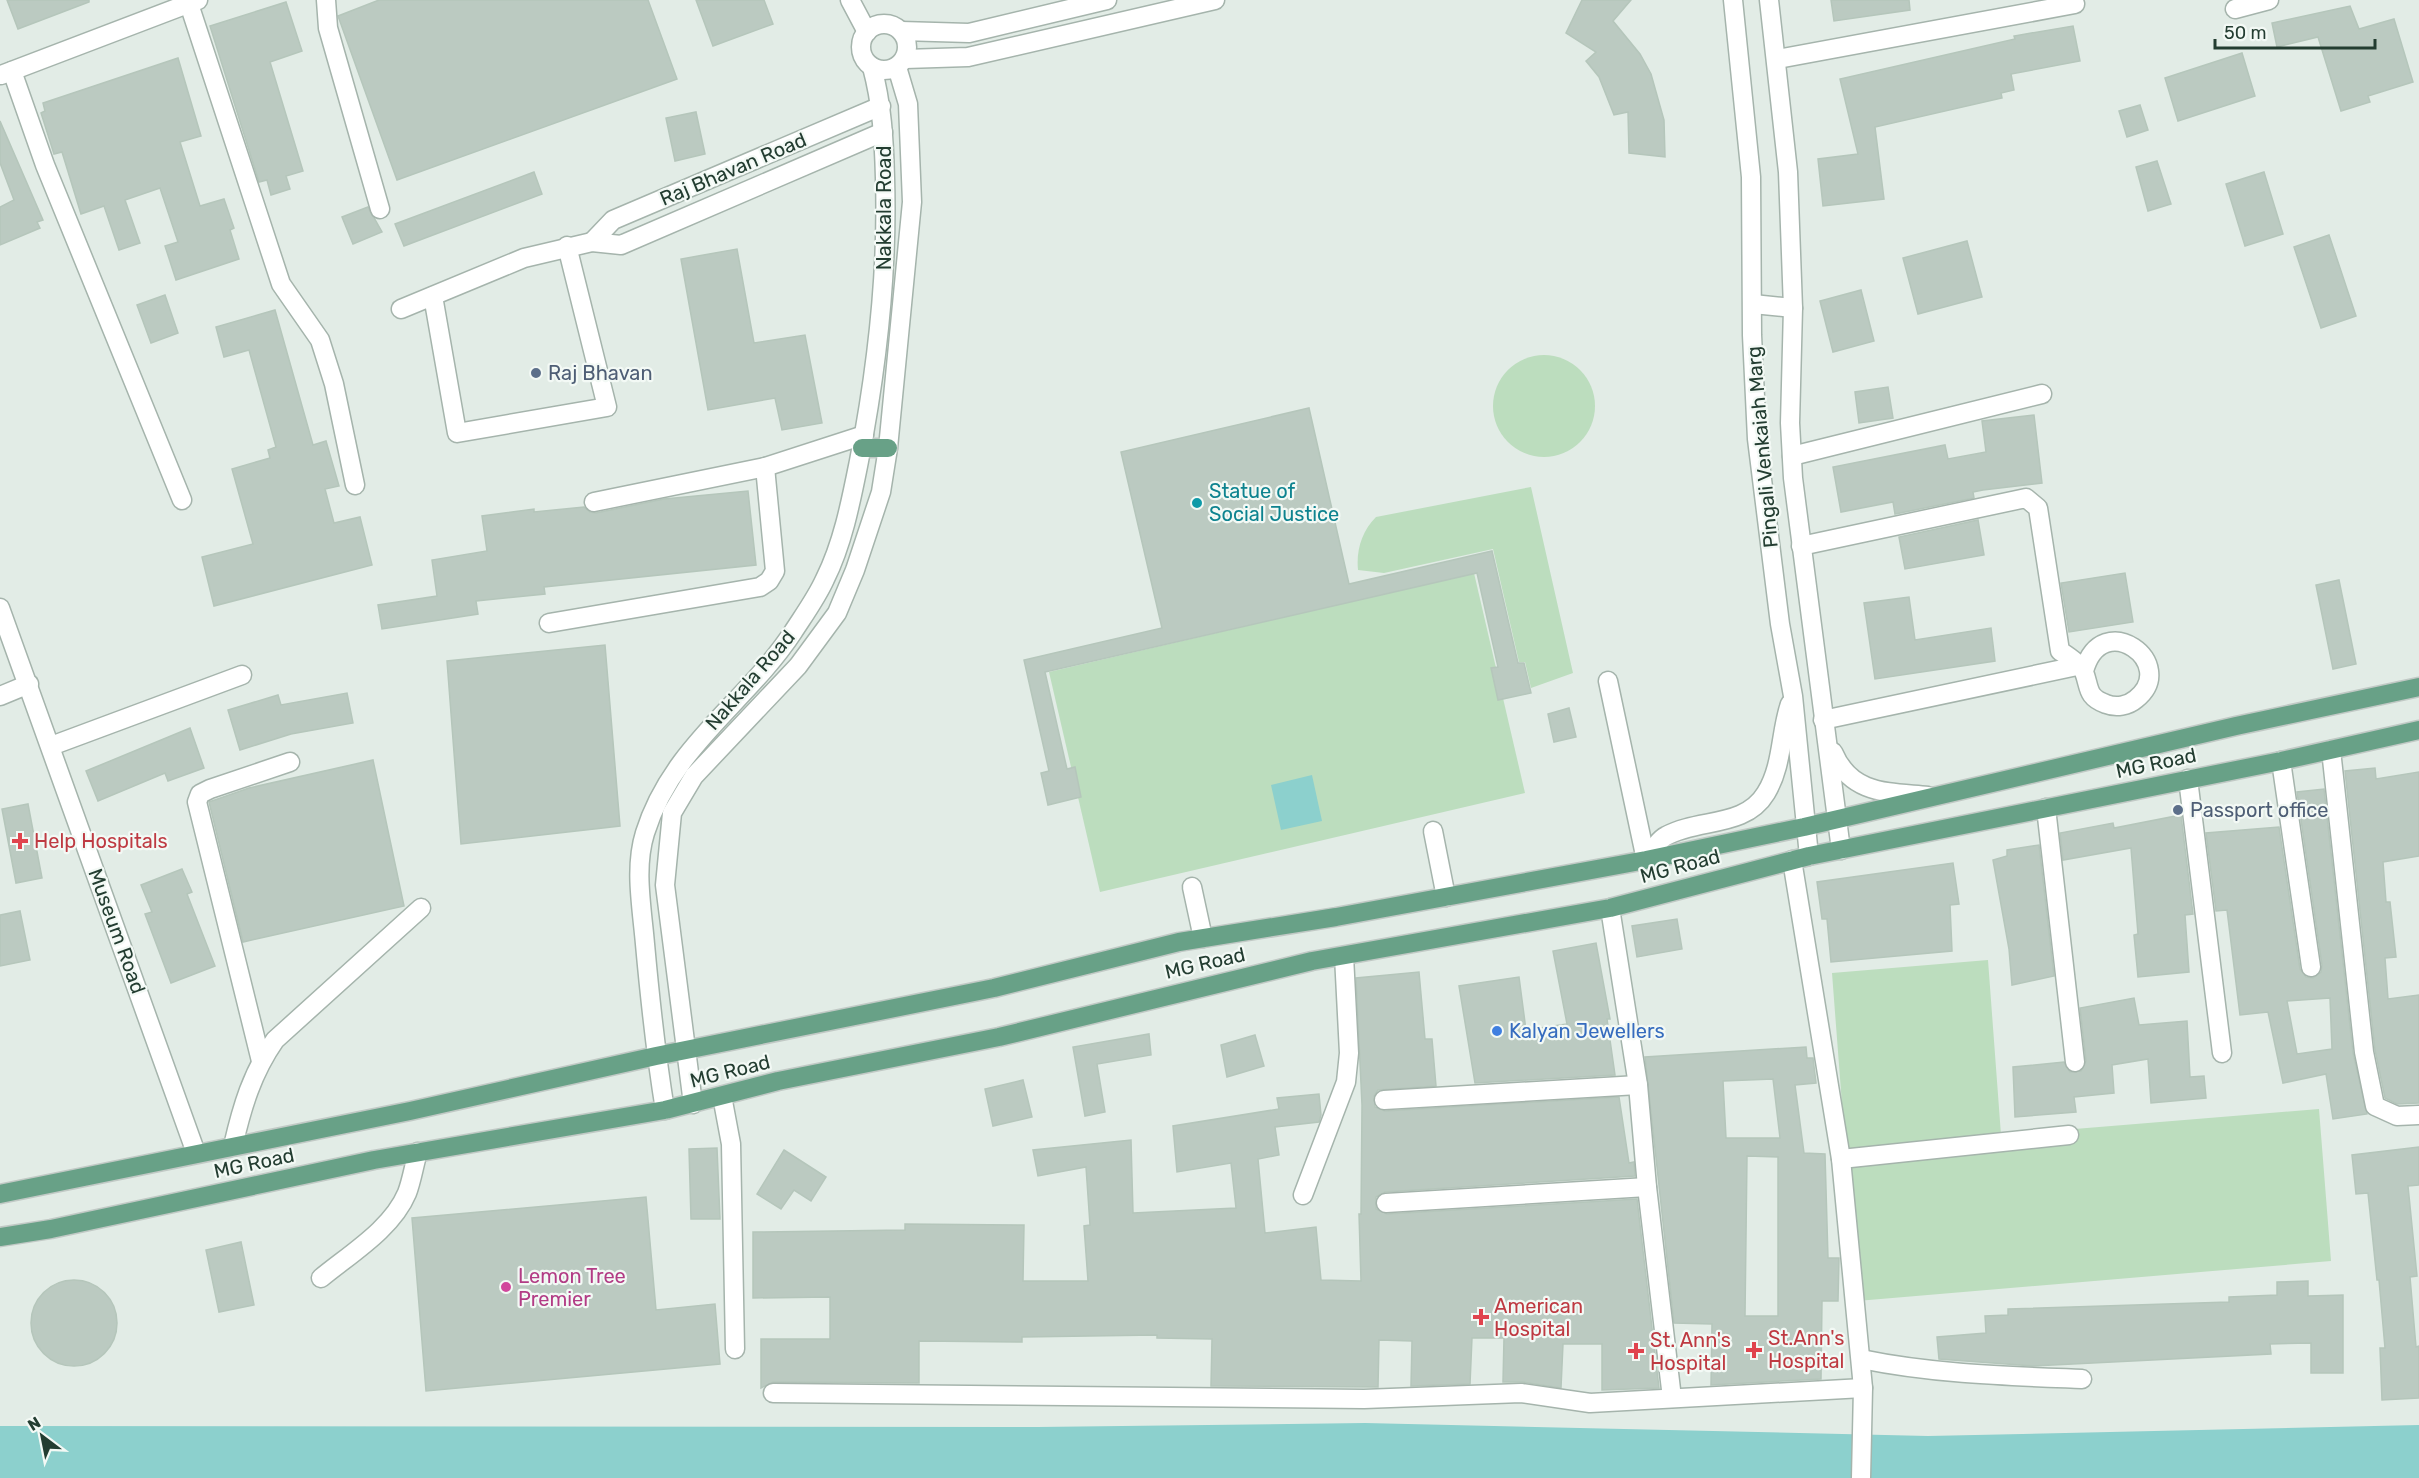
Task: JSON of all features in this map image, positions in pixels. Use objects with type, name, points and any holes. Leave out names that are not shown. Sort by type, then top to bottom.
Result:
[{"type":"main road","points":[[863,441],[888,448]]},
{"type":"main road","name":"MG Road","points":[[0,1194],[410,1111],[656,1056],[994,988],[1179,942],[1446,897],[1646,860],[1804,827],[2236,726],[2419,687]]},
{"type":"main road","name":"MG Road","points":[[0,1237],[51,1229],[418,1152],[665,1110],[778,1081],[999,1037],[1166,995],[1344,956],[1610,908],[1800,858],[2281,761],[2419,730]]},
{"type":"street","points":[[326,0],[328,28],[380,208]]},
{"type":"street","points":[[850,0],[867,32]]},
{"type":"street","points":[[1107,0],[969,33],[901,31],[886,24],[872,27],[867,32],[861,51],[872,68],[885,71],[901,63],[968,57],[1215,0]]},
{"type":"street","name":"Pingali Venkaiah Marg","points":[[1733,0],[1751,177],[1757,439],[1780,624],[1792,696],[1804,827],[1800,858],[1841,1159],[1861,1359],[1863,1395],[1861,1478]]},
{"type":"street","name":"Pingali Venkaiah Marg","points":[[1769,0],[1778,59],[1788,172],[1793,308],[1790,368],[1792,456],[1801,546],[1841,850]]},
{"type":"street","points":[[2235,9],[2269,0]]},
{"type":"street","points":[[182,500],[6,73],[193,2],[281,284],[320,340],[334,384],[355,485]]},
{"type":"street","points":[[1778,59],[2075,4]]},
{"type":"street","points":[[901,31],[908,44],[901,63]]},
{"type":"street","name":"Nakkala Road","points":[[693,1104],[665,885],[672,813],[694,776],[798,666],[837,613],[855,570],[881,492],[888,448],[912,202],[908,104],[901,63]]},
{"type":"street","name":"Nakkala Road","points":[[665,1110],[656,1056],[639,862],[645,832],[676,771],[698,740],[762,672],[792,634],[825,579],[843,530],[863,441],[882,306],[886,248],[881,106],[872,68]]},
{"type":"street","name":"Raj Bhavan Road","points":[[592,242],[614,220],[881,106]]},
{"type":"street","name":"Raj Bhavan Road","points":[[401,309],[524,258],[567,246],[592,242],[621,245],[883,132]]},
{"type":"street","points":[[433,296],[457,433],[607,407],[567,246]]},
{"type":"street","points":[[1753,304],[1793,308]]},
{"type":"street","points":[[1792,456],[2042,394]]},
{"type":"street","points":[[594,502],[765,467],[863,441]]},
{"type":"street","points":[[549,623],[760,587],[769,581],[775,571],[765,467]]},
{"type":"street","points":[[1801,546],[2026,498],[2038,508],[2061,651],[2080,668],[1824,725],[1843,772],[1861,785],[1874,790],[1932,797]]},
{"type":"street","name":"Museum Road","points":[[0,608],[196,1153]]},
{"type":"street","points":[[51,746],[242,675]]},
{"type":"street","points":[[1608,681],[1646,860]]},
{"type":"street","points":[[0,696],[29,684]]},
{"type":"street","points":[[1646,860],[1664,836],[1687,828],[1733,818],[1753,810],[1776,773],[1782,726],[1792,696]]},
{"type":"street","points":[[2331,750],[2364,1052],[2375,1106],[2397,1116],[2419,1115]]},
{"type":"street","points":[[2281,761],[2311,967]]},
{"type":"street","points":[[261,1061],[197,802],[200,794],[210,789],[290,762]]},
{"type":"street","points":[[2188,779],[2222,1053]]},
{"type":"street","points":[[2046,808],[2075,1062]]},
{"type":"street","points":[[1433,831],[1446,897]]},
{"type":"street","points":[[1192,887],[1203,938]]},
{"type":"street","points":[[233,1146],[248,1089],[261,1061],[275,1040],[421,908]]},
{"type":"street","points":[[1610,908],[1638,1085],[1647,1187],[1672,1398]]},
{"type":"street","points":[[1303,1196],[1346,1082],[1349,1053],[1344,956]]},
{"type":"street","points":[[1384,1100],[1638,1085]]},
{"type":"street","points":[[722,1096],[731,1144],[735,1350]]},
{"type":"street","points":[[1841,1159],[2069,1135]]},
{"type":"street","points":[[321,1278],[384,1226],[399,1207],[407,1192],[418,1152]]},
{"type":"street","points":[[1386,1203],[1647,1187]]},
{"type":"street","points":[[1861,1359],[1895,1366],[1960,1373],[2082,1379]]},
{"type":"street","points":[[773,1393],[1364,1399],[1521,1393],[1590,1403],[1672,1398],[1863,1395]]},
{"type":"green space","points":[[1544,355],[1563,359],[1580,370],[1591,387],[1595,406],[1591,425],[1580,442],[1563,453],[1544,457],[1525,453],[1508,442],[1497,425],[1493,406],[1497,387],[1508,370],[1525,359]]},
{"type":"green space","points":[[1531,487],[1573,673],[1531,688],[1525,662],[1519,662],[1493,549],[1384,573],[1358,570],[1358,563],[1359,548],[1364,535],[1376,517]]},
{"type":"green space","points":[[1474,573],[1525,793],[1100,892],[1049,672]]},
{"type":"green space","points":[[1988,960],[2001,1135],[2319,1109],[2331,1261],[1857,1301],[1832,973]]},
{"type":"water","points":[[1312,775],[1322,821],[1281,830],[1271,785]]},
{"type":"water","points":[[1365,1423],[1928,1436],[2419,1425],[2419,1478],[0,1478],[0,1426],[1037,1427]]},
{"type":"building","points":[[7,0],[89,0],[89,2],[18,29]]},
{"type":"building","points":[[379,0],[648,0],[677,79],[397,180],[338,16]]},
{"type":"building","points":[[696,0],[764,0],[773,24],[713,46]]},
{"type":"building","points":[[1582,0],[1631,0],[1613,21],[1640,54],[1651,74],[1664,120],[1665,157],[1629,153],[1628,112],[1614,115],[1599,77],[1586,61],[1596,52],[1566,33]]},
{"type":"building","points":[[1831,0],[1909,0],[1910,10],[1834,21]]},
{"type":"building","points":[[286,2],[302,51],[270,62],[303,171],[286,176],[290,189],[271,195],[267,180],[259,182],[210,26]]},
{"type":"building","points":[[2350,6],[2359,29],[2394,19],[2413,82],[2368,96],[2370,102],[2341,111],[2318,37],[2277,47],[2272,23]]},
{"type":"building","points":[[2073,26],[2080,61],[2011,74],[2014,90],[2001,93],[2002,98],[1875,127],[1884,199],[1823,206],[1818,159],[1858,154],[1840,79],[2015,39],[2014,36]]},
{"type":"building","points":[[2242,53],[2255,96],[2178,121],[2165,78]]},
{"type":"building","points":[[178,58],[201,136],[180,142],[200,206],[224,199],[234,228],[230,230],[239,259],[176,280],[165,246],[178,242],[160,188],[125,200],[140,243],[119,250],[104,206],[81,214],[62,152],[54,154],[41,113],[45,111],[43,103]]},
{"type":"building","points":[[2140,105],[2148,130],[2127,137],[2119,111]]},
{"type":"building","points":[[696,112],[705,154],[675,161],[666,118]]},
{"type":"building","points":[[0,121],[43,220],[37,222],[40,228],[0,245],[0,207],[14,200],[0,163]]},
{"type":"building","points":[[2157,161],[2171,204],[2148,211],[2136,167]]},
{"type":"building","points":[[534,172],[542,194],[404,246],[395,224]]},
{"type":"building","points":[[2264,172],[2283,234],[2245,246],[2226,184]]},
{"type":"building","points":[[368,207],[382,232],[353,244],[342,217]]},
{"type":"building","points":[[2329,235],[2356,316],[2321,328],[2294,247]]},
{"type":"building","points":[[1967,241],[1982,297],[1918,314],[1903,258]]},
{"type":"building","points":[[737,249],[754,343],[805,335],[822,423],[782,430],[775,398],[708,410],[681,259]]},
{"type":"building","points":[[1861,290],[1874,341],[1833,352],[1820,301]]},
{"type":"building","points":[[165,295],[178,333],[151,343],[137,305]]},
{"type":"building","points":[[275,310],[313,445],[326,441],[339,486],[325,489],[334,523],[360,517],[372,565],[214,606],[202,557],[253,544],[232,469],[270,458],[268,450],[276,447],[249,350],[224,357],[216,327]]},
{"type":"building","points":[[1888,387],[1893,418],[1859,423],[1855,392]]},
{"type":"building","points":[[1309,408],[1349,584],[1492,551],[1518,663],[1524,663],[1531,693],[1498,700],[1491,668],[1498,667],[1477,573],[1045,672],[1067,769],[1075,767],[1081,797],[1048,805],[1041,773],[1049,771],[1024,660],[1162,628],[1121,452]]},
{"type":"building","points":[[2034,415],[2042,483],[1973,492],[1974,498],[1895,514],[1893,502],[1841,512],[1833,467],[1945,445],[1948,459],[1986,452],[1982,421]]},
{"type":"building","points":[[748,491],[756,565],[544,587],[545,594],[476,601],[478,614],[382,629],[378,605],[437,596],[432,560],[487,551],[482,516],[534,509],[534,512],[584,507],[596,513],[664,499]]},
{"type":"building","points":[[1978,520],[1984,555],[1905,569],[1899,537]]},
{"type":"building","points":[[2125,573],[2133,622],[2069,632],[2061,583]]},
{"type":"building","points":[[2339,580],[2356,664],[2333,669],[2316,585]]},
{"type":"building","points":[[1909,597],[1915,640],[1991,628],[1995,661],[1875,679],[1864,603]]},
{"type":"building","points":[[605,645],[620,826],[461,844],[447,661]]},
{"type":"building","points":[[347,693],[353,723],[291,734],[240,750],[228,710],[278,695],[281,705]]},
{"type":"building","points":[[1569,708],[1576,737],[1554,742],[1548,714]]},
{"type":"building","points":[[190,728],[204,768],[168,781],[165,773],[98,801],[86,771]]},
{"type":"building","points":[[373,760],[404,906],[243,942],[209,802],[249,788]]},
{"type":"building","points":[[2375,768],[2376,779],[2419,772],[2419,856],[2383,862],[2386,902],[2390,902],[2396,957],[2385,958],[2388,999],[2419,995],[2419,1103],[2397,1104],[2385,1098],[2375,1050],[2345,771]]},
{"type":"building","points":[[2324,789],[2353,1053],[2367,1114],[2333,1119],[2326,1074],[2283,1083],[2268,1012],[2240,1015],[2227,910],[2216,911],[2206,833],[2279,827],[2300,969],[2306,977],[2313,978],[2321,972],[2322,965],[2297,792]],"holes":[[[2330,998],[2332,1049],[2297,1054],[2287,1001]]]},
{"type":"building","points":[[28,804],[42,878],[16,883],[2,809]]},
{"type":"building","points":[[2181,815],[2193,914],[2185,915],[2189,972],[2138,977],[2134,935],[2138,934],[2131,848],[2063,860],[2060,833],[2113,823],[2114,828]]},
{"type":"building","points":[[2039,845],[2054,976],[2012,985],[2009,949],[1993,860],[2007,856],[2007,850]]},
{"type":"building","points":[[1953,863],[1959,904],[1950,905],[1952,951],[1831,962],[1827,919],[1822,919],[1817,882]]},
{"type":"building","points":[[182,869],[192,892],[187,894],[215,966],[171,983],[145,914],[152,912],[141,885]]},
{"type":"building","points":[[20,911],[30,960],[0,966],[0,915]]},
{"type":"building","points":[[1677,919],[1682,949],[1637,957],[1632,926]]},
{"type":"building","points":[[1596,943],[1610,1019],[1607,1019],[1615,1075],[1475,1083],[1459,986],[1519,977],[1526,1030],[1567,1024],[1553,951]]},
{"type":"building","points":[[1419,972],[1425,1039],[1432,1039],[1436,1086],[1378,1090],[1374,1096],[1375,1107],[1385,1111],[1619,1097],[1629,1163],[1634,1162],[1635,1176],[1385,1192],[1376,1197],[1376,1209],[1387,1214],[1637,1199],[1659,1388],[1602,1390],[1602,1344],[1563,1344],[1561,1388],[1523,1382],[1503,1382],[1504,1338],[1472,1338],[1470,1384],[1411,1386],[1412,1341],[1379,1340],[1378,1387],[1211,1386],[1212,1339],[1157,1338],[1157,1335],[1022,1337],[1022,1342],[919,1341],[919,1383],[773,1382],[761,1388],[761,1339],[830,1339],[830,1297],[753,1298],[753,1232],[905,1230],[905,1224],[1024,1225],[1023,1281],[1088,1281],[1084,1226],[1090,1225],[1086,1167],[1038,1176],[1033,1150],[1131,1140],[1133,1213],[1236,1208],[1231,1163],[1177,1172],[1173,1126],[1279,1109],[1277,1098],[1319,1094],[1321,1115],[1319,1122],[1275,1127],[1279,1155],[1258,1159],[1265,1233],[1316,1227],[1321,1280],[1361,1281],[1359,1214],[1361,1214],[1362,1105],[1356,978]]},
{"type":"building","points":[[2134,998],[2139,1025],[2187,1021],[2190,1077],[2204,1076],[2206,1098],[2151,1103],[2148,1059],[2112,1065],[2114,1093],[2074,1097],[2076,1112],[2015,1117],[2013,1067],[2064,1062],[2070,1072],[2081,1071],[2086,1061],[2080,1008]]},
{"type":"building","points":[[1149,1034],[1151,1055],[1097,1064],[1105,1112],[1085,1116],[1073,1047]]},
{"type":"building","points":[[1255,1035],[1264,1066],[1227,1077],[1221,1045]]},
{"type":"building","points":[[1806,1047],[1807,1058],[1813,1058],[1816,1083],[1795,1085],[1804,1153],[1825,1154],[1828,1258],[1839,1258],[1838,1301],[1822,1301],[1821,1379],[1711,1385],[1712,1324],[1674,1323],[1645,1057]],"holes":[[[1773,1079],[1780,1138],[1726,1138],[1723,1081]],[[1747,1156],[1778,1157],[1778,1316],[1745,1316]]]},
{"type":"building","points":[[1023,1080],[1032,1117],[993,1126],[985,1089]]},
{"type":"building","points":[[2419,1147],[2419,1185],[2408,1186],[2417,1276],[2410,1277],[2416,1347],[2419,1346],[2419,1398],[2382,1400],[2380,1348],[2385,1348],[2379,1280],[2377,1280],[2368,1193],[2356,1194],[2352,1155]]},
{"type":"building","points":[[717,1148],[720,1219],[691,1219],[689,1149]]},
{"type":"building","points":[[784,1150],[826,1177],[811,1201],[794,1190],[781,1209],[757,1194]]},
{"type":"building","points":[[646,1197],[656,1310],[715,1304],[720,1364],[426,1391],[412,1218]]},
{"type":"building","points":[[241,1242],[254,1305],[219,1312],[206,1250]]},
{"type":"building","points":[[74,1280],[91,1283],[105,1292],[114,1306],[117,1323],[114,1340],[105,1354],[91,1363],[74,1366],[57,1363],[43,1354],[34,1340],[31,1323],[34,1306],[43,1292],[57,1283]]},
{"type":"building","points":[[2308,1281],[2308,1296],[2343,1295],[2343,1373],[2311,1373],[2311,1343],[2270,1344],[2271,1354],[2033,1366],[1939,1359],[1937,1337],[1986,1333],[1985,1316],[2008,1315],[2008,1309],[2229,1302],[2229,1297],[2277,1295],[2277,1282]]},
{"type":"place","name":"Raj Bhavan","points":[[536,373]]},
{"type":"place","name":"Statue of Social Justice","points":[[1197,503]]},
{"type":"place","name":"Passport office","points":[[2178,810]]},
{"type":"place","name":"Help Hospitals","points":[[20,841]]},
{"type":"place","name":"Kalyan Jewellers","points":[[1497,1031]]},
{"type":"place","name":"Lemon Tree Premier","points":[[506,1287]]},
{"type":"place","name":"American Hospital","points":[[1481,1317]]},
{"type":"place","name":"St.Ann's Hospital","points":[[1754,1350]]},
{"type":"place","name":"St. Ann's Hospital","points":[[1636,1351]]}]
